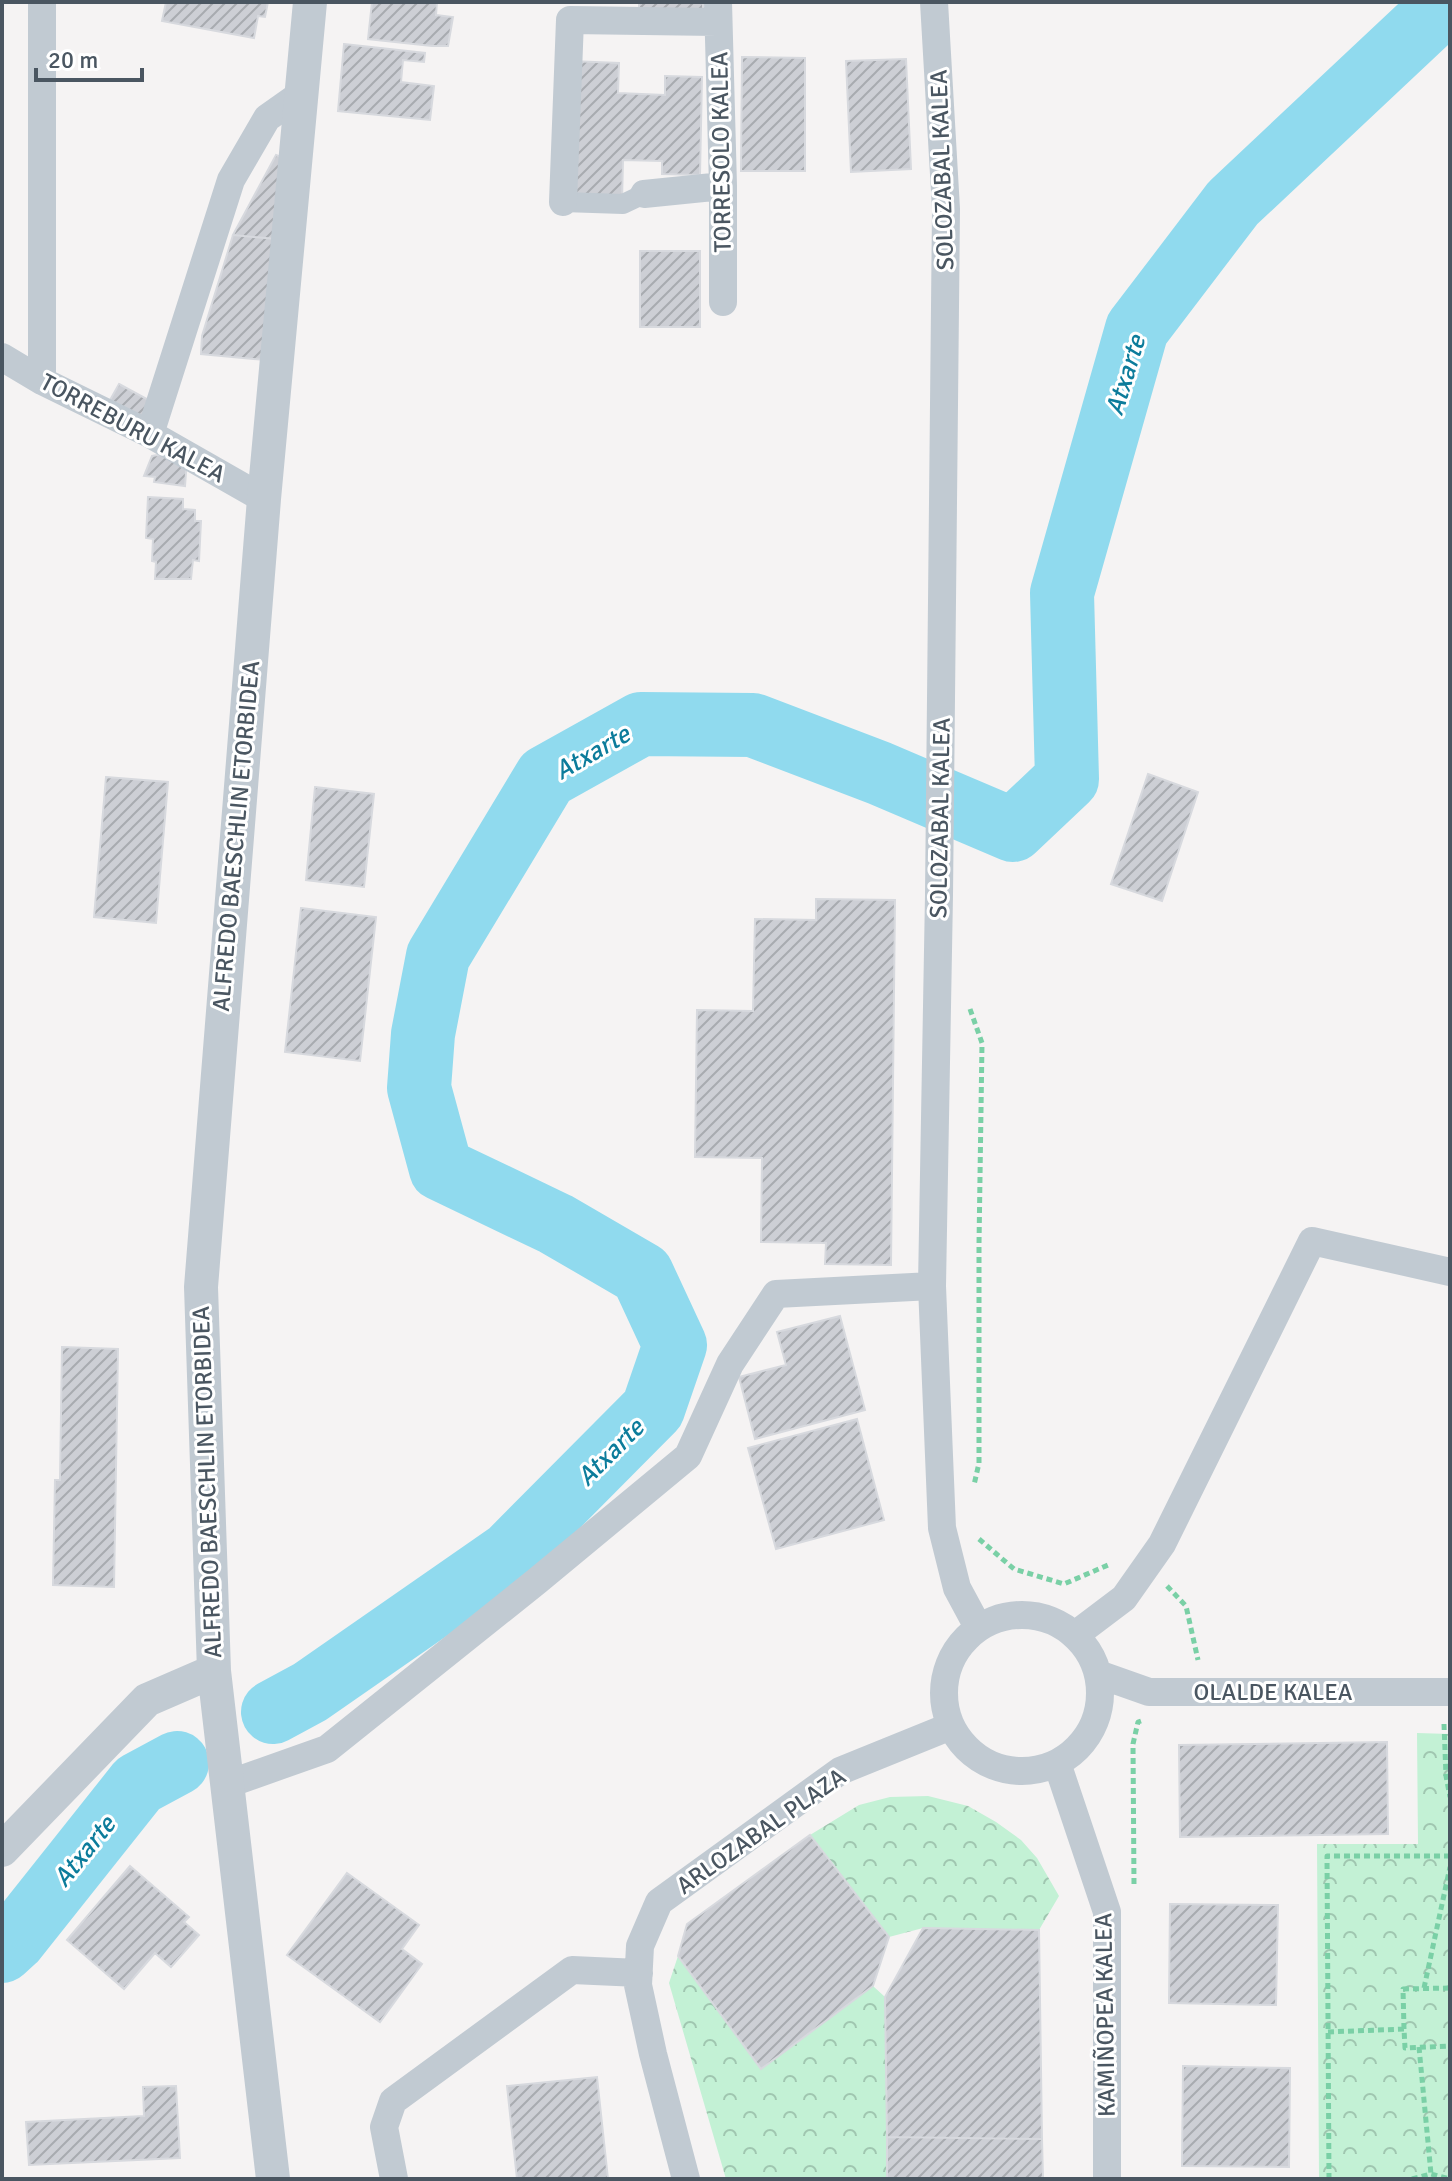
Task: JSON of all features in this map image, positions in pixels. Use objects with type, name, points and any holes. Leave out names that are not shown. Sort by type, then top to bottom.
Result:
[{"type":"street","points":[[42,2],[42,381]]},
{"type":"street","name":"ALFREDO BAESCHLIN ETORBIDEA","points":[[273,2179],[214,1671],[201,1287],[264,499],[310,2]]},
{"type":"street","name":"SOLOZABAL KALEA","points":[[934,2],[946,209],[932,1286],[942,1528],[957,1588],[978,1627]]},
{"type":"street","points":[[718,12],[570,20],[563,202],[623,204],[644,194],[723,186]]},
{"type":"street","name":"TORRESOLO KALEA","points":[[718,12],[723,302]]},
{"type":"street","points":[[150,434],[231,180],[267,118],[301,94]]},
{"type":"street","name":"TORREBURU KALEA","points":[[2,357],[42,381],[150,434],[264,499]]},
{"type":"street","points":[[1075,1635],[1124,1598],[1162,1544],[1312,1241],[1450,1272]]},
{"type":"street","points":[[228,1784],[327,1749],[688,1456],[730,1364],[776,1294],[932,1286]]},
{"type":"street","points":[[1028,1614],[1053,1620],[1075,1635],[1090,1652],[1098,1674],[1101,1700],[1094,1726],[1079,1748],[1057,1763],[1033,1771],[1008,1770],[984,1762],[965,1747],[951,1726],[944,1705],[944,1682],[950,1661],[961,1642],[978,1627],[1002,1616],[1028,1614]]},
{"type":"street","points":[[2,1850],[147,1700],[214,1671]]},
{"type":"street","name":"OLALDE KALEA","points":[[1098,1674],[1149,1692],[1450,1692]]},
{"type":"street","name":"ARLOZABAL PLAZA","points":[[686,2179],[638,1985],[640,1946],[659,1902],[840,1771],[951,1726]]},
{"type":"street","name":"KAMIÑOPEA KALEA","points":[[1057,1763],[1107,1912],[1107,2179]]},
{"type":"street","points":[[394,2179],[384,2127],[393,2101],[572,1970],[639,1973]]},
{"type":"path","points":[[966,997],[982,1043],[979,1463],[973,1490]]},
{"type":"path","points":[[973,1528],[979,1540],[1014,1569],[1064,1584],[1106,1566],[1118,1557],[1167,1586],[1186,1606],[1200,1670],[1199,1693]]},
{"type":"path","points":[[1134,1884],[1133,1744],[1138,1722],[1146,1718]]},
{"type":"path","points":[[1444,1723],[1450,1797]]},
{"type":"path","points":[[1329,2179],[1327,1856],[1450,1856]]},
{"type":"path","points":[[1424,1988],[1450,1867]]},
{"type":"path","points":[[1450,1988],[1403,1989],[1405,2048],[1450,2046]]},
{"type":"path","points":[[1328,2032],[1404,2029]]},
{"type":"path","points":[[1419,2047],[1431,2174]]},
{"type":"path","points":[[1412,2179],[1431,2174],[1450,2179]]},
{"type":"green space","points":[[1417,1733],[1450,1734],[1450,2179],[1319,2179],[1317,1844],[1418,1844]]},
{"type":"green space","points":[[928,1796],[968,1806],[1021,1840],[1037,1858],[1059,1896],[1039,1930],[923,1928],[889,1937],[810,1835],[859,1805],[890,1797]]},
{"type":"green space","points":[[678,1956],[761,2069],[873,1986],[885,1997],[887,2179],[726,2179],[669,1983]]},
{"type":"building","points":[[166,2],[268,2],[265,17],[258,16],[254,38],[162,21]]},
{"type":"building","points":[[372,2],[437,2],[436,15],[453,17],[448,46],[368,39]]},
{"type":"building","points":[[639,2],[703,2],[703,12],[639,11]]},
{"type":"building","points":[[344,44],[425,53],[424,62],[403,60],[401,82],[434,86],[430,120],[338,111]]},
{"type":"building","points":[[742,57],[805,58],[805,171],[741,171]]},
{"type":"building","points":[[906,59],[911,169],[851,172],[846,61]]},
{"type":"building","points":[[570,61],[619,63],[618,93],[665,95],[665,76],[702,77],[700,175],[662,174],[662,161],[623,160],[622,201],[567,199]]},
{"type":"building","points":[[276,155],[284,158],[276,239],[233,235]]},
{"type":"building","points":[[233,235],[276,239],[265,360],[201,354],[202,336]]},
{"type":"building","points":[[640,251],[700,251],[700,327],[640,327]]},
{"type":"building","points":[[119,384],[156,404],[150,421],[110,400]]},
{"type":"building","points":[[176,452],[187,459],[185,486],[154,482],[155,477],[144,476],[152,456]]},
{"type":"building","points":[[148,497],[183,499],[183,509],[195,510],[195,521],[201,521],[199,561],[193,560],[191,579],[155,579],[153,539],[146,538]]},
{"type":"building","points":[[1148,774],[1198,792],[1162,901],[1111,884]]},
{"type":"building","points":[[106,777],[168,782],[156,923],[94,917]]},
{"type":"building","points":[[315,787],[374,794],[364,887],[306,880]]},
{"type":"building","points":[[816,899],[895,900],[891,1265],[825,1264],[826,1243],[761,1242],[762,1158],[695,1157],[697,1010],[753,1011],[755,919],[816,920]]},
{"type":"building","points":[[301,908],[376,917],[360,1061],[285,1052]]},
{"type":"building","points":[[840,1316],[865,1410],[755,1439],[739,1377],[786,1365],[777,1332]]},
{"type":"building","points":[[62,1347],[118,1349],[114,1587],[53,1585],[55,1480],[60,1480]]},
{"type":"building","points":[[857,1419],[884,1520],[776,1549],[748,1448]]},
{"type":"building","points":[[1387,1742],[1388,1834],[1180,1837],[1179,1745]]},
{"type":"building","points":[[810,1835],[889,1937],[873,1986],[761,2069],[678,1956],[687,1924]]},
{"type":"building","points":[[130,1866],[189,1917],[184,1922],[199,1935],[171,1967],[155,1953],[124,1989],[67,1940]]},
{"type":"building","points":[[347,1873],[419,1925],[402,1949],[422,1964],[380,2022],[287,1955]]},
{"type":"building","points":[[1170,1904],[1278,1905],[1276,2005],[1169,2003]]},
{"type":"building","points":[[923,1928],[1039,1930],[1042,2139],[887,2137],[885,1997]]},
{"type":"building","points":[[1183,2066],[1290,2068],[1289,2167],[1182,2166]]},
{"type":"building","points":[[597,2077],[608,2179],[517,2179],[507,2086]]},
{"type":"building","points":[[176,2086],[180,2158],[29,2165],[26,2122],[144,2116],[143,2087]]},
{"type":"building","points":[[887,2137],[1042,2139],[1043,2179],[887,2179]]},
{"type":"waterway","name":"Atxarte","points":[[273,1712],[310,1692],[510,1553],[653,1409],[675,1345],[642,1274],[556,1224],[441,1169],[419,1088],[423,1034],[438,956],[546,777],[641,724],[753,725],[879,773],[1013,830],[1067,779],[1062,593],[1137,329],[1233,203],[1447,2]]},
{"type":"waterway","name":"Atxarte","points":[[2,1951],[138,1784],[177,1763]]}]
